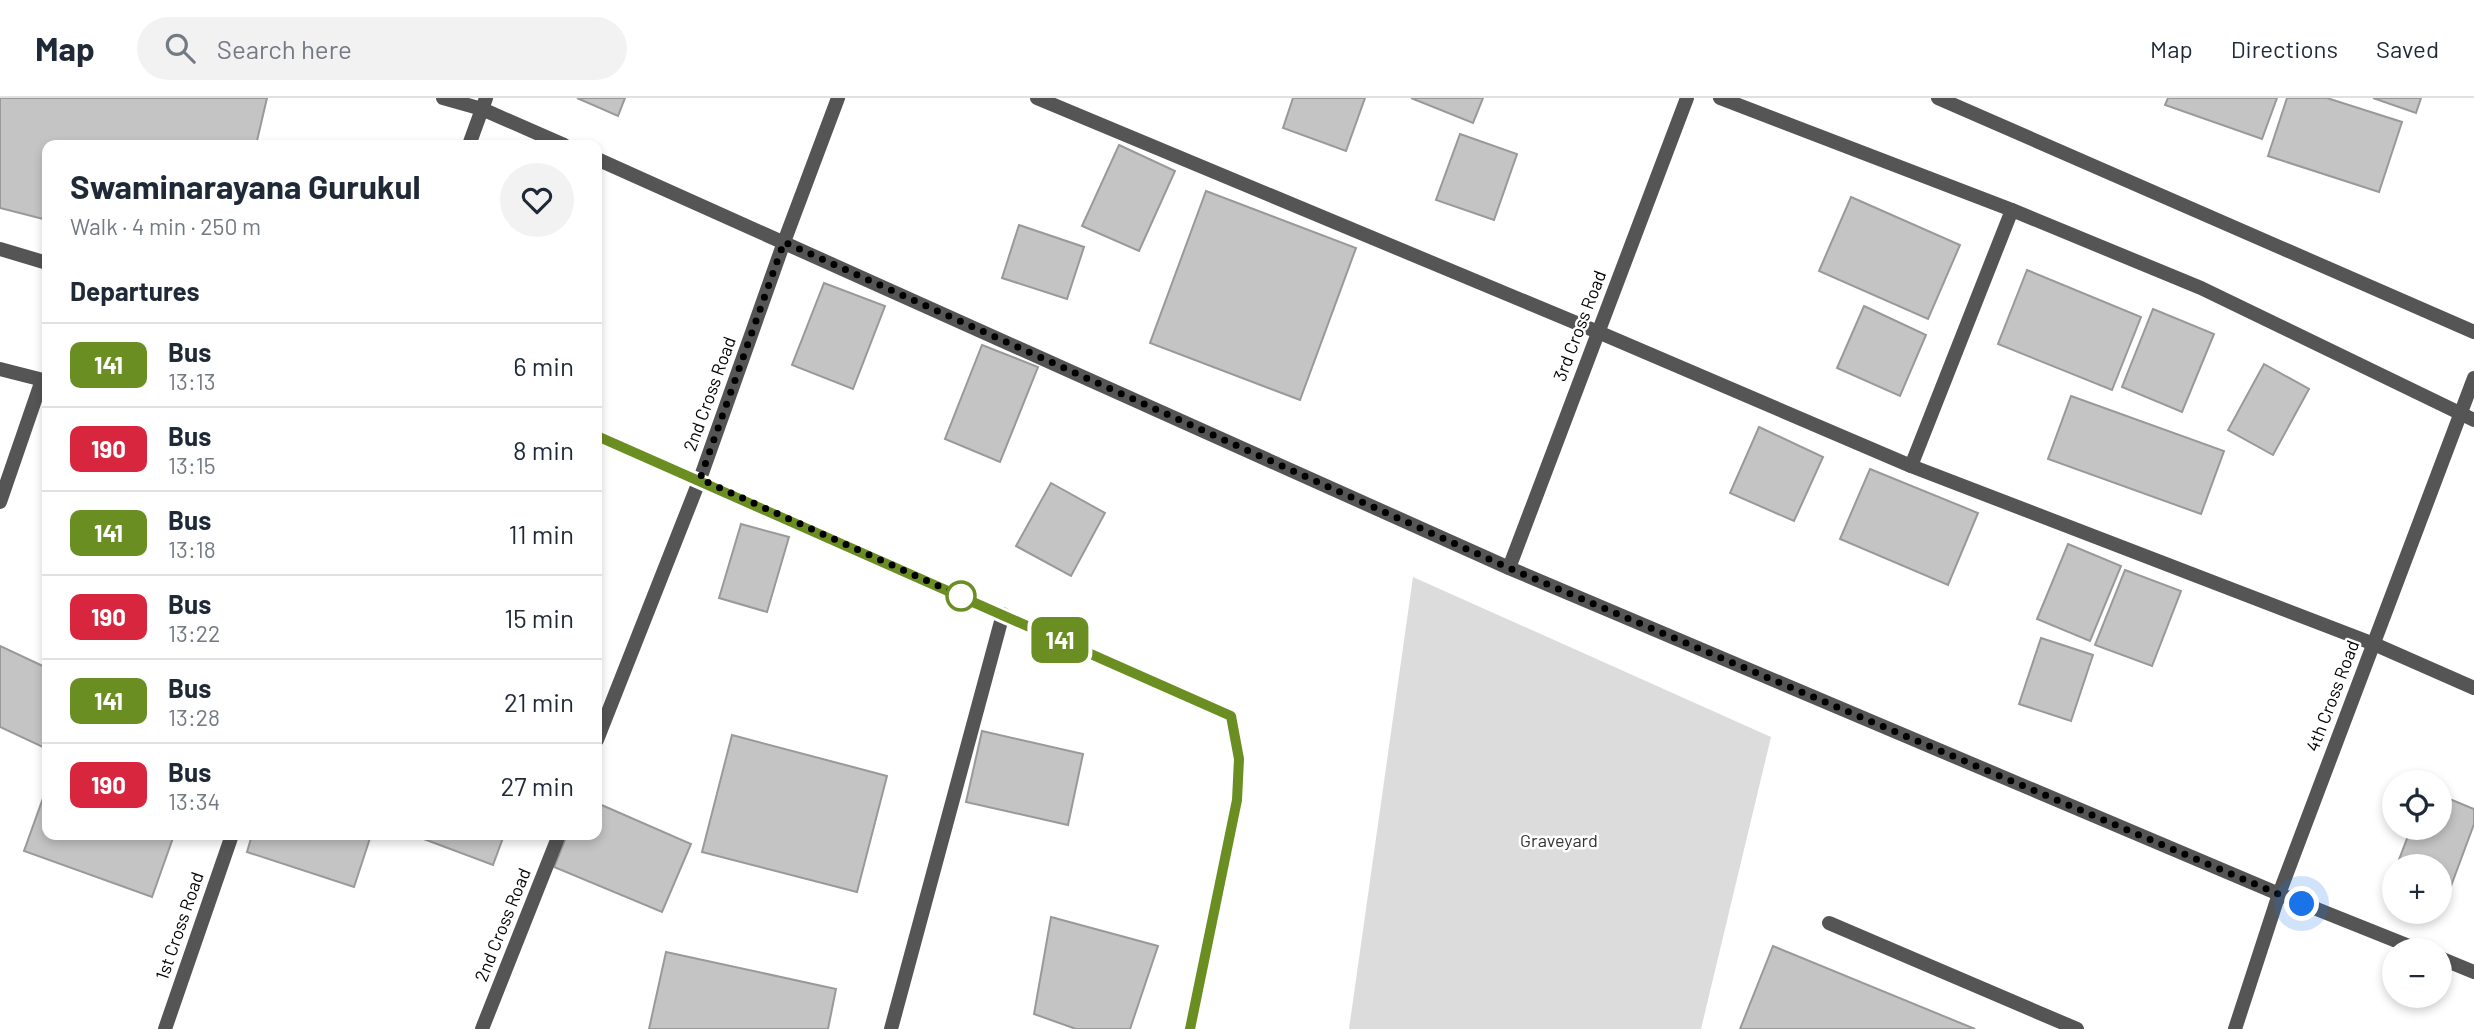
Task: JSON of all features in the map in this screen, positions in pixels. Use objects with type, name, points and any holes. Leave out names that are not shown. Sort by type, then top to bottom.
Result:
[{"type":"street","points":[[443,98],[484,104],[554,140]]},
{"type":"street","name":"2nd Cross Road","points":[[602,727],[700,479],[838,98]]},
{"type":"street","points":[[1037,98],[1911,466],[2374,644],[2474,688]]},
{"type":"street","name":"3rd Cross Road","points":[[1509,568],[1687,98]]},
{"type":"street","points":[[1720,98],[2012,210],[2201,288],[2474,420]]},
{"type":"street","points":[[1938,98],[2474,332]]},
{"type":"street","points":[[471,140],[484,104]]},
{"type":"street","points":[[602,161],[1509,568],[2389,938]]},
{"type":"street","points":[[1911,466],[2012,210]]},
{"type":"street","points":[[0,249],[42,262]]},
{"type":"street","points":[[0,369],[42,380]]},
{"type":"street","name":"4th Cross Road","points":[[2235,1029],[2279,894],[2474,378]]},
{"type":"street","points":[[0,502],[42,386]]},
{"type":"street","points":[[602,438],[700,479],[1231,716],[1239,759],[1237,800],[1190,1029]]},
{"type":"street","points":[[891,1029],[1003,614]]},
{"type":"street","name":"1st Cross Road","points":[[165,1029],[230,840]]},
{"type":"street","name":"2nd Cross Road","points":[[482,1029],[557,840]]},
{"type":"street","points":[[1829,923],[2077,1029]]},
{"type":"street","points":[[2452,963],[2474,972]]},
{"type":"green space","name":"Graveyard","points":[[1413,577],[1771,737],[1701,1029],[1349,1029]]},
{"type":"building","points":[[0,98],[267,98],[257,140],[42,140],[42,219],[0,208]]},
{"type":"building","points":[[577,98],[625,98],[618,116]]},
{"type":"building","points":[[1293,98],[1365,98],[1346,151],[1283,128]]},
{"type":"building","points":[[1411,98],[1483,98],[1473,123]]},
{"type":"building","points":[[2168,98],[2277,98],[2262,139],[2165,105]]},
{"type":"building","points":[[2287,98],[2327,98],[2402,122],[2379,192],[2268,156]]},
{"type":"building","points":[[2373,98],[2421,98],[2416,113]]},
{"type":"building","points":[[1460,134],[1517,154],[1494,220],[1436,200]]},
{"type":"building","points":[[1119,145],[1175,171],[1139,251],[1082,226]]},
{"type":"building","points":[[1206,191],[1356,248],[1300,400],[1150,343]]},
{"type":"building","points":[[1851,197],[1960,245],[1928,319],[1819,271]]},
{"type":"building","points":[[1019,225],[1084,247],[1067,299],[1002,278]]},
{"type":"building","points":[[2027,270],[2141,317],[2112,390],[1998,344]]},
{"type":"building","points":[[824,283],[885,306],[853,389],[792,365]]},
{"type":"building","points":[[1864,306],[1926,335],[1900,396],[1837,368]]},
{"type":"building","points":[[2153,309],[2214,334],[2182,412],[2122,387]]},
{"type":"building","points":[[982,345],[1038,367],[1000,462],[945,439]]},
{"type":"building","points":[[2264,364],[2309,389],[2273,455],[2228,430]]},
{"type":"building","points":[[2071,396],[2224,451],[2201,514],[2048,459]]},
{"type":"building","points":[[1759,427],[1823,457],[1794,521],[1730,493]]},
{"type":"building","points":[[1870,469],[1978,513],[1948,585],[1840,539]]},
{"type":"building","points":[[1051,483],[1105,513],[1071,576],[1016,546]]},
{"type":"building","points":[[741,524],[789,537],[767,612],[719,598]]},
{"type":"building","points":[[2068,544],[2121,566],[2090,641],[2037,619]]},
{"type":"building","points":[[2125,570],[2181,591],[2152,666],[2095,645]]},
{"type":"building","points":[[2041,638],[2093,655],[2071,721],[2019,704]]},
{"type":"building","points":[[0,646],[42,666],[42,747],[0,727]]},
{"type":"building","points":[[982,731],[1083,754],[1068,825],[966,802]]},
{"type":"building","points":[[732,735],[887,776],[857,892],[702,852]]},
{"type":"building","points":[[2452,800],[2474,809],[2474,824],[2452,883],[2452,854],[2401,854],[2406,840],[2452,840]]},
{"type":"building","points":[[42,801],[42,840],[172,840],[152,897],[24,851]]},
{"type":"building","points":[[602,805],[691,844],[662,912],[554,867],[565,840],[602,840]]},
{"type":"building","points":[[251,840],[369,840],[354,887],[247,852]]},
{"type":"building","points":[[426,840],[502,840],[493,865]]},
{"type":"building","points":[[1051,917],[1158,946],[1130,1029],[1076,1029],[1034,1014]]},
{"type":"building","points":[[1773,946],[1975,1029],[1740,1029]]},
{"type":"building","points":[[666,952],[836,989],[828,1029],[649,1029]]},
{"type":"bus line","name":"141","points":[[602,438],[700,479],[1231,716],[1239,759],[1237,800],[1190,1029]]},
{"type":"route","points":[[961,596],[700,479],[784,242],[1509,568],[2302,904]]}]
